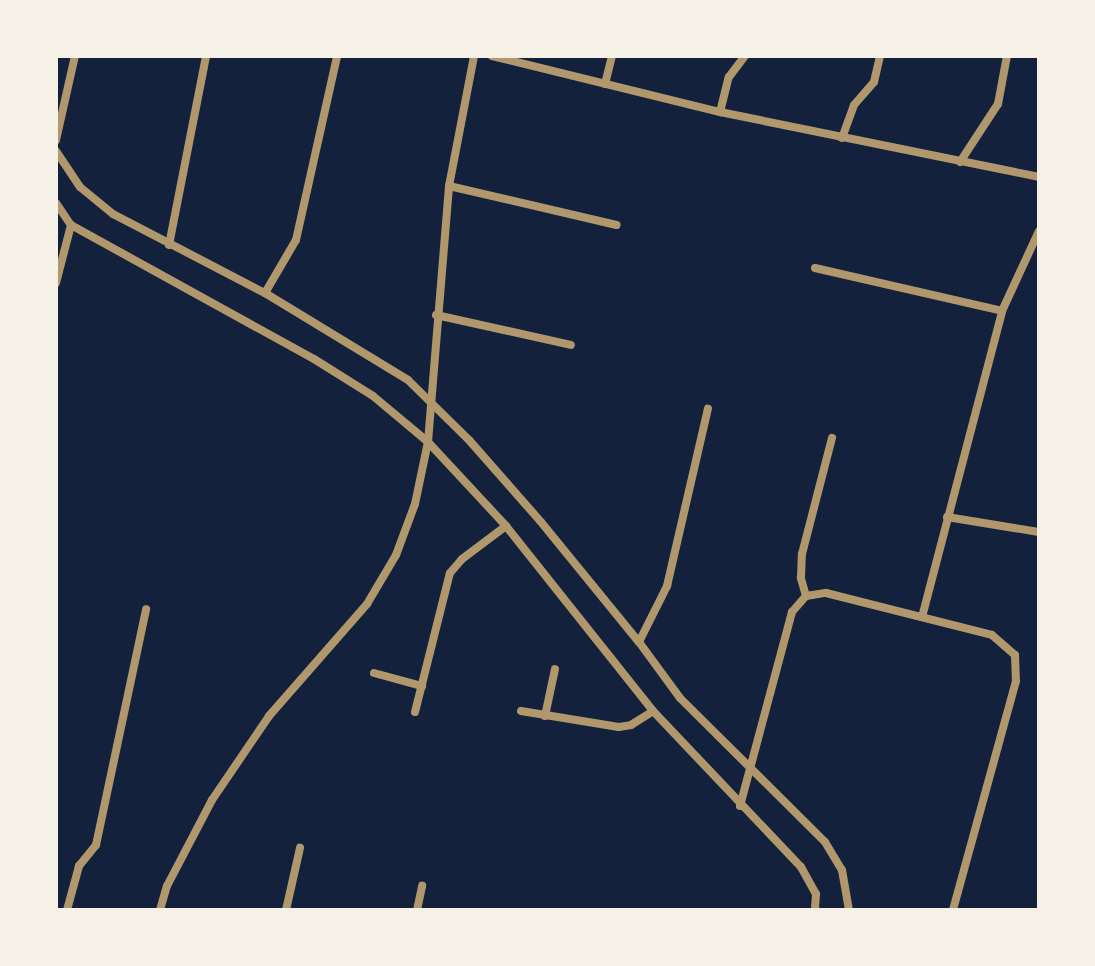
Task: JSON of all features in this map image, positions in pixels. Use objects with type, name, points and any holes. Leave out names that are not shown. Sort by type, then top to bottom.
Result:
[{"type":"street","points":[[56,140],[75,56]]},
{"type":"street","points":[[169,245],[206,56]]},
{"type":"street","points":[[265,293],[296,240],[337,56]]},
{"type":"street","points":[[160,910],[167,886],[212,800],[269,716],[367,604],[396,555],[415,504],[428,442],[436,315],[449,186],[474,56]]},
{"type":"street","points":[[492,56],[720,112],[1039,177]]},
{"type":"street","points":[[605,84],[612,56]]},
{"type":"street","points":[[720,112],[729,77],[745,56]]},
{"type":"street","points":[[842,138],[854,105],[874,82],[880,56]]},
{"type":"street","points":[[960,162],[998,104],[1007,56]]},
{"type":"street","points":[[56,151],[80,187],[113,214],[265,293],[408,380],[541,522],[639,642],[680,698],[751,772],[825,842],[842,870],[849,910]]},
{"type":"street","points":[[449,186],[617,225]]},
{"type":"street","points":[[56,203],[71,225],[314,359],[373,396],[428,442],[506,526],[653,711],[801,867],[816,894],[815,910]]},
{"type":"street","points":[[56,283],[71,225]]},
{"type":"street","points":[[922,617],[1002,311],[1034,257],[1039,231]]},
{"type":"street","points":[[815,268],[1002,311]]},
{"type":"street","points":[[436,315],[571,345]]},
{"type":"street","points":[[639,642],[667,586],[708,409]]},
{"type":"street","points":[[806,596],[801,578],[802,554],[832,438]]},
{"type":"street","points":[[947,517],[1039,532]]},
{"type":"street","points":[[415,712],[450,573],[462,559],[506,526]]},
{"type":"street","points":[[740,806],[792,612],[806,596],[826,593],[992,635],[1015,655],[1016,681],[953,910]]},
{"type":"street","points":[[67,910],[79,866],[96,845],[146,609]]},
{"type":"street","points":[[545,716],[555,669]]},
{"type":"street","points":[[374,673],[422,686]]},
{"type":"street","points":[[521,711],[619,727],[631,725],[653,711]]},
{"type":"street","points":[[286,910],[300,848]]},
{"type":"street","points":[[417,910],[422,886]]}]
